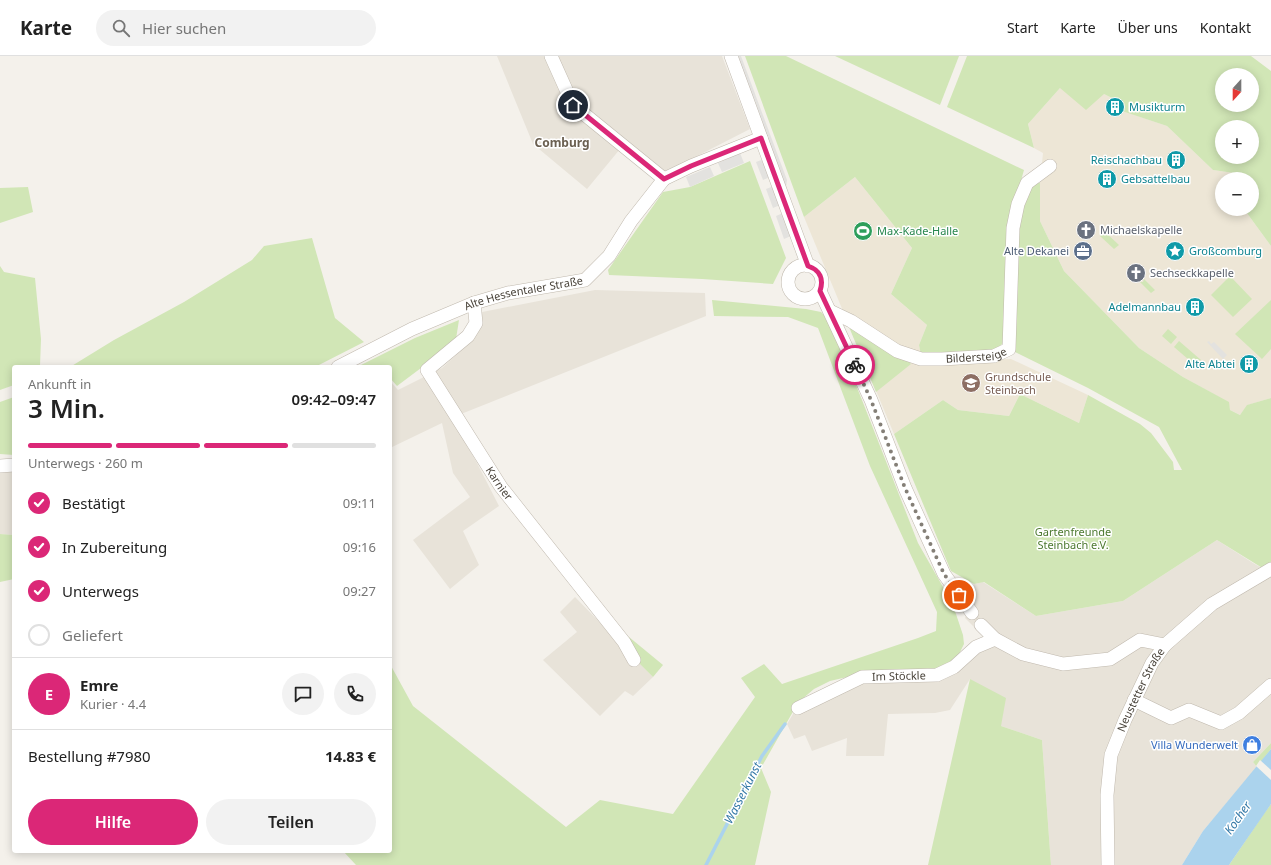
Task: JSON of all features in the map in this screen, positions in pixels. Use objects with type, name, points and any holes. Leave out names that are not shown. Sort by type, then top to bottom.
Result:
[{"type":"street","points":[[551,56],[573,105],[664,179]]},
{"type":"street","points":[[731,56],[808,266]]},
{"type":"street","name":"Alte Hessentaler Straße","points":[[342,365],[412,329],[474,303],[508,293],[585,280],[609,256],[631,221],[664,179],[691,166],[761,138]]},
{"type":"street","name":"Bildersteige","points":[[830,311],[851,321],[897,351],[915,357],[942,359],[994,356],[1009,349],[1013,228],[1018,204],[1027,183],[1050,166]]},
{"type":"street","points":[[820,291],[812,298],[802,299],[793,295],[790,290],[788,280],[793,271],[798,268],[808,266],[813,268],[820,275],[822,280],[820,291],[871,400],[905,488],[944,574],[972,613]]},
{"type":"street","name":"Karnier","points":[[474,303],[476,323],[468,336],[427,370],[501,487],[624,642],[634,660]]},
{"type":"street","points":[[0,466],[12,465]]},
{"type":"street","name":"Neustetter Straße","points":[[1108,865],[1107,795],[1111,755],[1134,700],[1152,663],[1165,645],[1212,604],[1271,569]]},
{"type":"street","points":[[981,625],[995,638],[1024,654],[1063,664],[1110,659],[1140,640],[1165,645]]},
{"type":"street","name":"Im Stöckle","points":[[798,708],[862,677],[936,675],[954,667],[976,647],[995,638]]},
{"type":"street","points":[[1134,700],[1172,718],[1189,710],[1221,723],[1239,713],[1271,685]]},
{"type":"shaded area","points":[[497,56],[722,56],[750,129],[664,173],[625,143],[587,189],[533,144]]},
{"type":"shaded area","points":[[737,56],[741,56],[787,180],[786,187]]},
{"type":"shaded area","points":[[1060,88],[1104,94],[1118,101],[1121,106],[1120,110],[1167,126],[1213,170],[1228,172],[1215,172],[1215,216],[1249,216],[1271,246],[1271,398],[1248,405],[1240,415],[1230,410],[1228,402],[1183,377],[1139,348],[1064,271],[1040,221],[1040,183],[1043,153],[1034,148],[1028,124]]},
{"type":"shaded area","points":[[740,153],[744,163],[722,172],[718,163]]},
{"type":"shaded area","points":[[764,159],[770,177],[763,180],[756,162]]},
{"type":"shaded area","points":[[710,167],[714,176],[690,187],[686,177]]},
{"type":"shaded area","points":[[855,177],[912,248],[891,294],[927,325],[919,345],[923,361],[1011,359],[1088,395],[1079,423],[1020,394],[1009,416],[958,410],[943,400],[894,434],[804,217]]},
{"type":"shaded area","points":[[774,186],[780,205],[773,208],[766,189]]},
{"type":"shaded area","points":[[783,213],[791,236],[784,239],[776,216]]},
{"type":"shaded area","points":[[595,290],[705,293],[706,316],[451,418],[477,463],[499,506],[463,531],[479,565],[450,589],[413,540],[470,497],[453,473],[442,423],[392,447],[392,383],[398,390],[442,368],[466,346],[477,313]]},
{"type":"shaded area","points":[[1209,341],[1211,344],[1214,342],[1227,355],[1223,359],[1207,342]]},
{"type":"shaded area","points":[[0,468],[12,468],[12,535],[0,534]]},
{"type":"shaded area","points":[[1217,540],[1271,573],[1271,743],[1253,762],[1257,767],[1203,831],[1182,865],[1051,865],[1042,740],[1001,726],[970,679],[950,710],[935,713],[888,714],[884,756],[846,756],[847,738],[812,751],[805,735],[794,739],[787,724],[796,709],[861,679],[937,677],[990,643],[965,618],[974,584],[983,582],[1036,616],[1123,601]]},
{"type":"shaded area","points":[[575,597],[653,677],[633,696],[625,691],[600,716],[543,660],[577,632],[560,612]]},
{"type":"green space","points":[[745,56],[786,56],[1024,170],[1016,198],[1006,340],[996,350],[921,355],[919,345],[927,325],[891,294],[912,248],[855,177],[804,217]]},
{"type":"green space","points":[[835,56],[959,56],[940,105]]},
{"type":"green space","points":[[967,56],[1251,56],[1271,71],[1271,246],[1249,216],[1259,216],[1259,172],[1227,172],[1213,170],[1167,126],[1119,110],[1121,106],[1120,102],[1104,94],[1086,110],[1060,88],[1028,124],[1034,148],[947,107]]},
{"type":"green space","points":[[750,161],[786,258],[773,284],[609,275],[608,270],[663,192],[690,187]]},
{"type":"green space","name":"Gartenfreunde Steinbach e.V.","points":[[1032,183],[1040,183],[1040,221],[1064,271],[1139,348],[1183,377],[1229,402],[1230,410],[1240,415],[1247,405],[1271,398],[1271,563],[1264,569],[1217,540],[1123,601],[1036,616],[984,582],[974,584],[951,571],[894,434],[943,400],[958,410],[1009,416],[1020,394],[1079,423],[1088,395],[1140,424],[1151,433],[1173,462],[1174,470],[1182,470],[1159,427],[1088,388],[1015,352],[1014,298],[1018,228],[1023,205]]},
{"type":"green space","points":[[28,187],[33,212],[0,223],[0,188]]},
{"type":"green space","points":[[1104,231],[1119,245],[1114,249],[1100,236]]},
{"type":"green space","points":[[312,238],[335,318],[364,342],[319,365],[73,365],[114,340],[184,302],[252,260],[264,246]]},
{"type":"green space","points":[[0,266],[4,272],[35,278],[41,339],[40,365],[12,365],[12,386],[0,390]]},
{"type":"green space","points":[[1230,276],[1252,299],[1233,317],[1211,295]]},
{"type":"green space","points":[[1144,279],[1155,290],[1151,293],[1140,282],[1143,282]]},
{"type":"green space","points":[[712,300],[806,309],[821,312],[825,316],[841,348],[918,543],[951,601],[963,635],[964,644],[957,658],[935,674],[860,674],[830,681],[814,689],[794,706],[795,708],[761,768],[771,792],[755,865],[356,865],[345,853],[392,853],[392,668],[413,706],[566,827],[600,800],[673,814],[755,697],[741,678],[764,664],[782,684],[936,631],[937,612],[870,466],[818,328],[788,317],[714,316]]},
{"type":"green space","points":[[1271,300],[1271,349],[1262,359],[1235,334]]},
{"type":"green space","points":[[459,320],[456,339],[397,386],[392,380],[392,365],[361,365],[415,338]]},
{"type":"green space","points":[[849,327],[909,362],[911,364],[876,392]]},
{"type":"green space","points":[[1168,329],[1177,337],[1171,344],[1162,336]]},
{"type":"green space","points":[[1179,341],[1201,360],[1196,366],[1174,347]]},
{"type":"green space","points":[[12,398],[12,455],[0,454],[0,402]]},
{"type":"green space","points":[[0,534],[12,535],[12,579],[0,582]]},
{"type":"green space","points":[[621,635],[629,637],[663,665],[653,677],[635,659]]},
{"type":"green space","points":[[970,679],[1006,698],[1001,726],[1042,740],[1051,865],[928,865]]},
{"type":"green space","points":[[1271,743],[1271,749],[1257,767],[1253,762]]},
{"type":"green space","points":[[1271,804],[1271,865],[1229,865],[1265,812]]},
{"type":"water","name":"Kocher","points":[[1271,749],[1271,804],[1229,865],[1182,865],[1203,831]]},
{"type":"pier","points":[[1260,760],[1271,770],[1271,780],[1256,766]]},
{"type":"waterway","name":"Wasserkunst","points":[[706,865],[762,756],[785,724]]},
{"type":"way so far","points":[[855,365],[871,400],[905,488],[944,574],[959,595]]},
{"type":"place","name":"Musikturm","points":[[1115,107]]},
{"type":"place","name":"Reischachbau","points":[[1176,160]]},
{"type":"place","name":"Gebsattelbau","points":[[1107,179]]},
{"type":"place","name":"Michaelskapelle","points":[[1086,230]]},
{"type":"place","name":"Max-Kade-Halle","points":[[863,231]]},
{"type":"place","name":"Alte Dekanei","points":[[1083,251]]},
{"type":"place","name":"Großcomburg","points":[[1175,251]]},
{"type":"place","name":"Sechseckkapelle","points":[[1136,273]]},
{"type":"place","name":"Adelmannbau","points":[[1195,307]]},
{"type":"place","name":"Alte Abtei","points":[[1249,364]]},
{"type":"place","name":"Grundschule Steinbach","points":[[971,383]]},
{"type":"place","name":"Villa Wunderwelt","points":[[1252,745]]},
{"type":"district","name":"Comburg","points":[[562,143]]},
{"type":"route","points":[[573,105],[664,179],[691,166],[761,138],[808,266],[817,271],[820,275],[822,286],[820,291],[855,365]]}]
